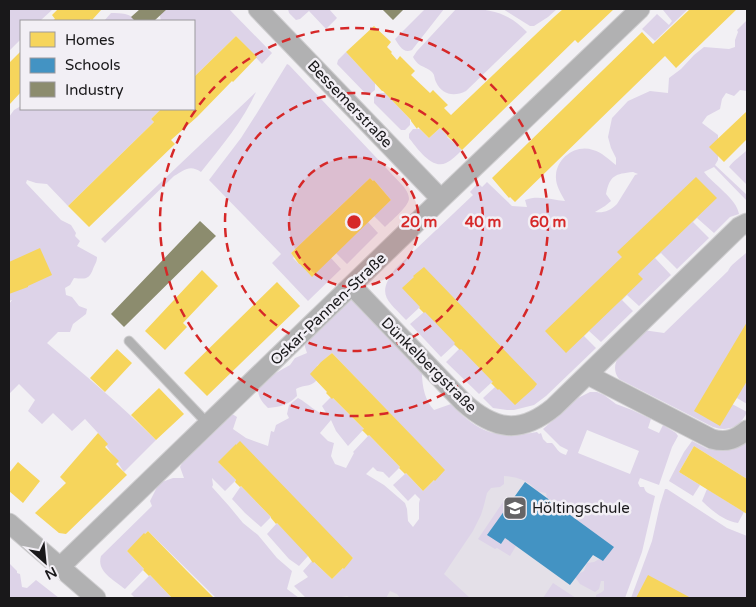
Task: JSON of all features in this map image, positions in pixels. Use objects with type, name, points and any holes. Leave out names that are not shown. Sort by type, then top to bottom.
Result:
[{"type":"street","name":"Bessemerstraße","points":[[258,9],[441,199]]},
{"type":"street","name":"Oskar-Pannen-Straße","points":[[60,567],[640,9]]},
{"type":"street","name":"Dünkelbergstraße","points":[[352,286],[463,402],[475,412],[490,422],[527,424],[544,416],[554,407],[739,227],[747,223]]},
{"type":"street","points":[[588,375],[712,439],[719,441],[732,440],[747,430]]},
{"type":"street","points":[[9,523],[96,598]]},
{"type":"lane","points":[[128,341],[208,424]]},
{"type":"shaded area","points":[[9,9],[53,9],[41,20],[20,20],[20,40],[9,51]]},
{"type":"shaded area","points":[[160,9],[229,9],[272,53],[262,64],[236,36],[195,76],[195,20],[161,20]]},
{"type":"shaded area","points":[[288,9],[329,9],[337,18],[326,29],[309,11],[296,20],[289,13]]},
{"type":"shaded area","points":[[425,9],[444,9],[412,50],[406,51],[395,39]]},
{"type":"shaded area","points":[[456,9],[476,9],[494,12],[511,19],[527,32],[466,91],[449,94],[442,90],[436,82],[434,74],[415,61],[413,57]]},
{"type":"shaded area","points":[[503,9],[557,9],[534,26],[530,26]]},
{"type":"shaded area","points":[[664,9],[688,9],[655,41],[642,29],[657,14],[669,25],[672,21]]},
{"type":"shaded area","points":[[111,13],[122,13],[136,20],[105,20]]},
{"type":"shaded area","points":[[747,20],[747,91],[740,90],[734,96],[726,93],[722,99],[720,109],[707,116],[702,123],[718,135],[718,160],[715,165],[747,195],[747,201],[714,167],[704,172],[734,203],[739,214],[730,217],[714,233],[697,218],[693,222],[709,238],[677,269],[661,253],[655,258],[671,275],[639,306],[627,295],[622,300],[633,311],[601,342],[589,331],[584,336],[596,348],[546,396],[534,405],[514,410],[493,408],[483,398],[495,387],[492,382],[479,394],[446,362],[459,349],[454,345],[441,357],[410,324],[424,312],[420,307],[406,320],[389,302],[385,291],[389,278],[395,269],[473,195],[470,192],[478,183],[482,187],[487,182],[512,206],[527,207],[525,200],[530,199],[540,198],[565,201],[557,186],[557,169],[564,158],[574,151],[587,149],[596,151],[616,165],[616,158],[608,137],[612,118],[628,101],[650,91],[668,93],[669,78],[704,47],[729,49],[735,47],[737,30]],"holes":[[[633,172],[638,174],[635,175],[617,204],[607,211],[595,212],[611,201],[606,194],[609,183],[614,177]]]},
{"type":"shaded area","points":[[346,52],[375,83],[375,90],[370,94],[367,95],[337,64],[338,60]]},
{"type":"shaded area","points":[[287,64],[404,187],[409,197],[406,206],[385,227],[374,216],[391,200],[374,180],[370,178],[291,253],[299,264],[331,258],[341,269],[308,301],[272,263],[281,254],[209,180],[241,138]]},
{"type":"shaded area","points":[[256,92],[238,123],[201,172],[190,168],[174,176],[105,243],[101,239]]},
{"type":"shaded area","points":[[378,93],[385,93],[410,119],[410,125],[405,130],[401,130],[374,103],[374,97]]},
{"type":"shaded area","points":[[20,107],[20,110],[160,110],[151,119],[154,122],[68,206],[47,184],[27,180],[26,183],[61,220],[71,225],[76,233],[75,236],[80,241],[77,246],[97,257],[96,263],[88,277],[74,278],[70,285],[65,288],[66,295],[72,297],[79,306],[87,309],[86,314],[73,324],[70,332],[58,332],[47,343],[117,403],[156,440],[124,472],[98,433],[85,419],[72,431],[53,413],[42,424],[28,411],[35,400],[19,384],[9,394],[9,304],[12,300],[9,301],[9,117],[14,110]]},
{"type":"shaded area","points":[[440,128],[462,150],[446,163],[441,164],[430,161],[425,157],[409,138],[409,134],[413,129],[420,129],[429,138]]},
{"type":"shaded area","points":[[747,150],[747,185],[729,167]]},
{"type":"shaded area","points":[[368,222],[378,233],[347,264],[336,253]]},
{"type":"shaded area","points":[[747,252],[747,404],[737,398],[732,404],[747,412],[737,425],[724,429],[713,427],[619,379],[615,365],[622,352],[643,330],[664,333]]},
{"type":"shaded area","points":[[355,297],[415,355],[414,366],[422,373],[425,393],[428,402],[434,410],[451,404],[471,422],[489,432],[510,435],[541,433],[547,443],[552,443],[559,452],[566,455],[568,450],[560,446],[543,429],[578,398],[590,392],[597,392],[616,404],[651,419],[648,428],[659,433],[663,425],[676,433],[678,436],[672,447],[659,485],[640,478],[638,483],[640,487],[644,487],[647,492],[655,496],[642,552],[625,598],[596,598],[596,595],[604,590],[604,581],[601,581],[599,589],[595,592],[580,584],[575,577],[584,571],[587,563],[601,558],[565,521],[572,515],[569,506],[547,498],[546,493],[537,491],[523,480],[504,476],[504,484],[500,487],[491,488],[487,493],[481,515],[473,531],[444,574],[470,598],[400,598],[397,594],[390,591],[386,598],[351,598],[347,596],[341,598],[306,598],[294,586],[308,577],[303,571],[312,561],[332,579],[353,558],[218,462],[236,480],[225,491],[212,478],[212,487],[243,523],[258,535],[277,558],[292,571],[287,589],[299,598],[216,598],[148,531],[127,551],[144,569],[125,589],[107,575],[101,567],[101,556],[152,506],[150,501],[159,483],[173,478],[184,478],[180,467],[194,439],[229,412],[237,417],[233,429],[246,438],[268,446],[271,431],[274,432],[276,425],[289,418],[287,414],[289,405],[298,398],[320,413],[328,416],[322,406],[331,397],[364,429],[348,446],[336,431],[331,420],[320,433],[328,441],[334,443],[331,456],[335,464],[346,468],[353,452],[369,435],[400,467],[389,478],[383,472],[377,471],[373,467],[366,474],[384,485],[405,503],[408,521],[413,527],[419,519],[420,499],[415,494],[408,501],[393,485],[406,473],[423,491],[444,470],[332,353],[317,366],[320,376],[317,380],[296,389],[297,396],[287,403],[268,408],[259,394],[258,389],[274,374],[290,365],[295,358],[307,353],[305,337],[318,332],[328,320],[338,313],[341,304]],"holes":[[[587,430],[639,451],[630,474],[578,453]]]},
{"type":"shaded area","points":[[692,441],[708,449],[726,450],[732,450],[747,442],[747,479],[694,446],[679,472],[700,485],[693,496],[669,481]]},
{"type":"shaded area","name":"Höltingschule","points":[[511,463],[635,542],[617,598],[340,598],[370,582]]},
{"type":"shaded area","points":[[241,486],[271,517],[261,527],[232,499]]},
{"type":"shaded area","points":[[665,489],[727,528],[747,536],[747,598],[631,598],[652,541]]},
{"type":"shaded area","points":[[707,489],[744,512],[738,523],[723,518],[702,501]]},
{"type":"shaded area","points":[[506,500],[512,501],[488,534],[501,544],[505,538],[516,546],[510,556],[478,539]]},
{"type":"shaded area","points":[[277,523],[309,555],[299,566],[289,559],[267,534]]},
{"type":"shaded area","points":[[9,563],[20,574],[22,587],[27,588],[36,580],[59,598],[9,598]]},
{"type":"shaded area","points":[[150,575],[172,598],[135,598],[131,594]]},
{"type":"shaded area","points":[[553,583],[576,598],[543,598]]},
{"type":"building: Homes","points":[[58,9],[102,9],[92,20],[54,20],[55,19],[52,15]]},
{"type":"building: Homes","points":[[563,9],[614,9],[578,43],[575,40],[462,150],[440,128],[429,138],[418,127],[417,129],[411,120],[346,52],[374,26],[391,42],[387,47],[397,60],[400,56],[415,71],[411,75],[430,93],[433,90],[448,105],[444,108],[451,115]]},
{"type":"building: Homes","points":[[690,9],[737,9],[676,68],[665,56],[515,202],[509,198],[492,178],[642,32],[653,44]]},
{"type":"building: Homes","points":[[236,36],[257,57],[197,117],[171,140],[175,144],[89,227],[68,206],[154,122],[151,119],[160,110],[195,110],[195,76]]},
{"type":"building: Homes","points":[[20,52],[20,93],[9,105],[9,63]]},
{"type":"building: Homes","points":[[747,111],[747,139],[724,162],[709,147]]},
{"type":"building: Homes","points":[[696,177],[717,198],[638,274],[643,279],[566,353],[545,331],[622,257],[617,252]]},
{"type":"building: Homes","points":[[370,178],[374,180],[391,200],[312,277],[291,253]]},
{"type":"building: Homes","points":[[40,248],[52,275],[9,294],[9,262]]},
{"type":"building: Homes","points":[[424,267],[537,384],[515,405],[491,383],[493,382],[419,308],[402,288]]},
{"type":"building: Homes","points":[[202,270],[218,286],[183,323],[187,327],[165,350],[145,331]]},
{"type":"building: Homes","points":[[277,282],[300,306],[207,396],[184,373]]},
{"type":"building: Homes","points":[[747,322],[747,381],[720,426],[694,411]]},
{"type":"building: Homes","points":[[117,349],[132,363],[105,392],[90,378]]},
{"type":"building: Homes","points":[[332,353],[445,470],[423,491],[362,430],[364,429],[326,393],[310,374]]},
{"type":"building: Homes","points":[[159,388],[184,414],[156,440],[131,415]]},
{"type":"building: Homes","points":[[98,433],[108,444],[105,447],[119,461],[116,464],[127,475],[66,534],[59,533],[35,513],[66,483],[60,477]]},
{"type":"building: Homes","points":[[240,441],[353,558],[332,579],[313,563],[218,462]]},
{"type":"building: Homes","points":[[694,446],[747,479],[747,514],[679,472]]},
{"type":"building: Homes","points":[[18,462],[40,481],[23,503],[9,491],[9,473]]},
{"type":"building: Homes","points":[[148,531],[214,598],[172,598],[143,570],[127,551]]},
{"type":"building: Homes","points":[[648,575],[691,598],[636,598]]},
{"type":"building: Schools","points":[[525,482],[614,547],[603,561],[593,555],[570,585],[505,538],[501,544],[487,535]]},
{"type":"building: Industry","points":[[140,9],[167,9],[155,20],[134,20],[131,17]]},
{"type":"building: Industry","points":[[382,9],[404,9],[393,20]]},
{"type":"building: Industry","points":[[200,221],[216,236],[124,327],[111,314]]},
{"type":"place","name":"Höltingschule","points":[[515,508]]}]
